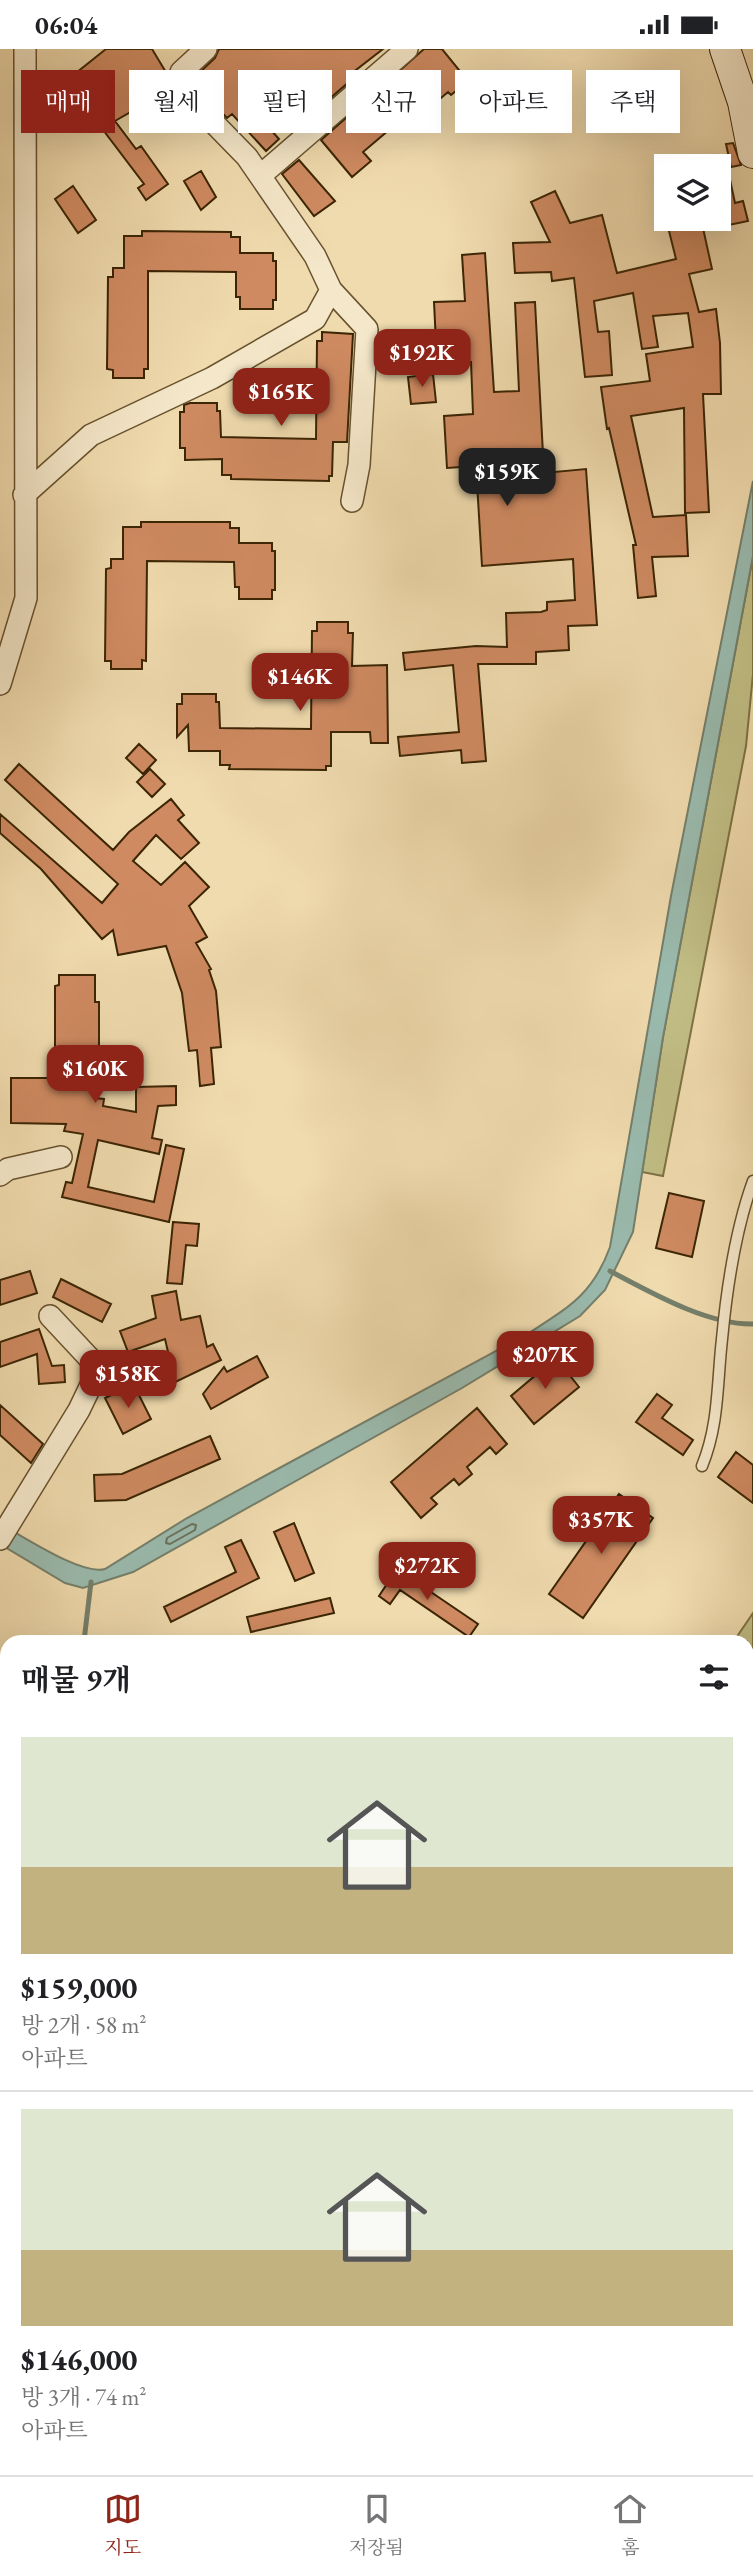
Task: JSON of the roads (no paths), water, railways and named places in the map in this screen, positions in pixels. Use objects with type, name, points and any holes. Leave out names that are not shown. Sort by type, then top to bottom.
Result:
[{"type":"street","points":[[1,677],[26,599],[24,495],[28,356],[25,49]]},
{"type":"street","points":[[205,49],[181,72],[209,118],[247,157],[315,256],[331,290],[367,329],[359,465],[352,501]]},
{"type":"street","points":[[260,176],[407,49]]},
{"type":"street","points":[[725,49],[743,102],[753,153]]},
{"type":"street","points":[[24,495],[91,435],[212,378],[315,319],[331,290]]},
{"type":"street","points":[[0,1175],[8,1169],[61,1157]]},
{"type":"street","points":[[0,1539],[79,1411],[92,1383],[92,1361],[50,1316]]},
{"type":"lane","points":[[702,1466],[710,1447],[716,1415],[722,1339],[737,1237],[753,1181]]},
{"type":"water","points":[[753,481],[753,556],[663,1037],[633,1232],[605,1290],[580,1316],[462,1388],[133,1572],[83,1588],[65,1583],[0,1544],[0,1524],[82,1567],[105,1569],[187,1518],[529,1333],[568,1307],[596,1277],[610,1247],[671,896]]},
{"type":"waterway","points":[[610,1271],[679,1306],[717,1319],[753,1324]]},
{"type":"waterway","points":[[85,1635],[91,1582]]}]
